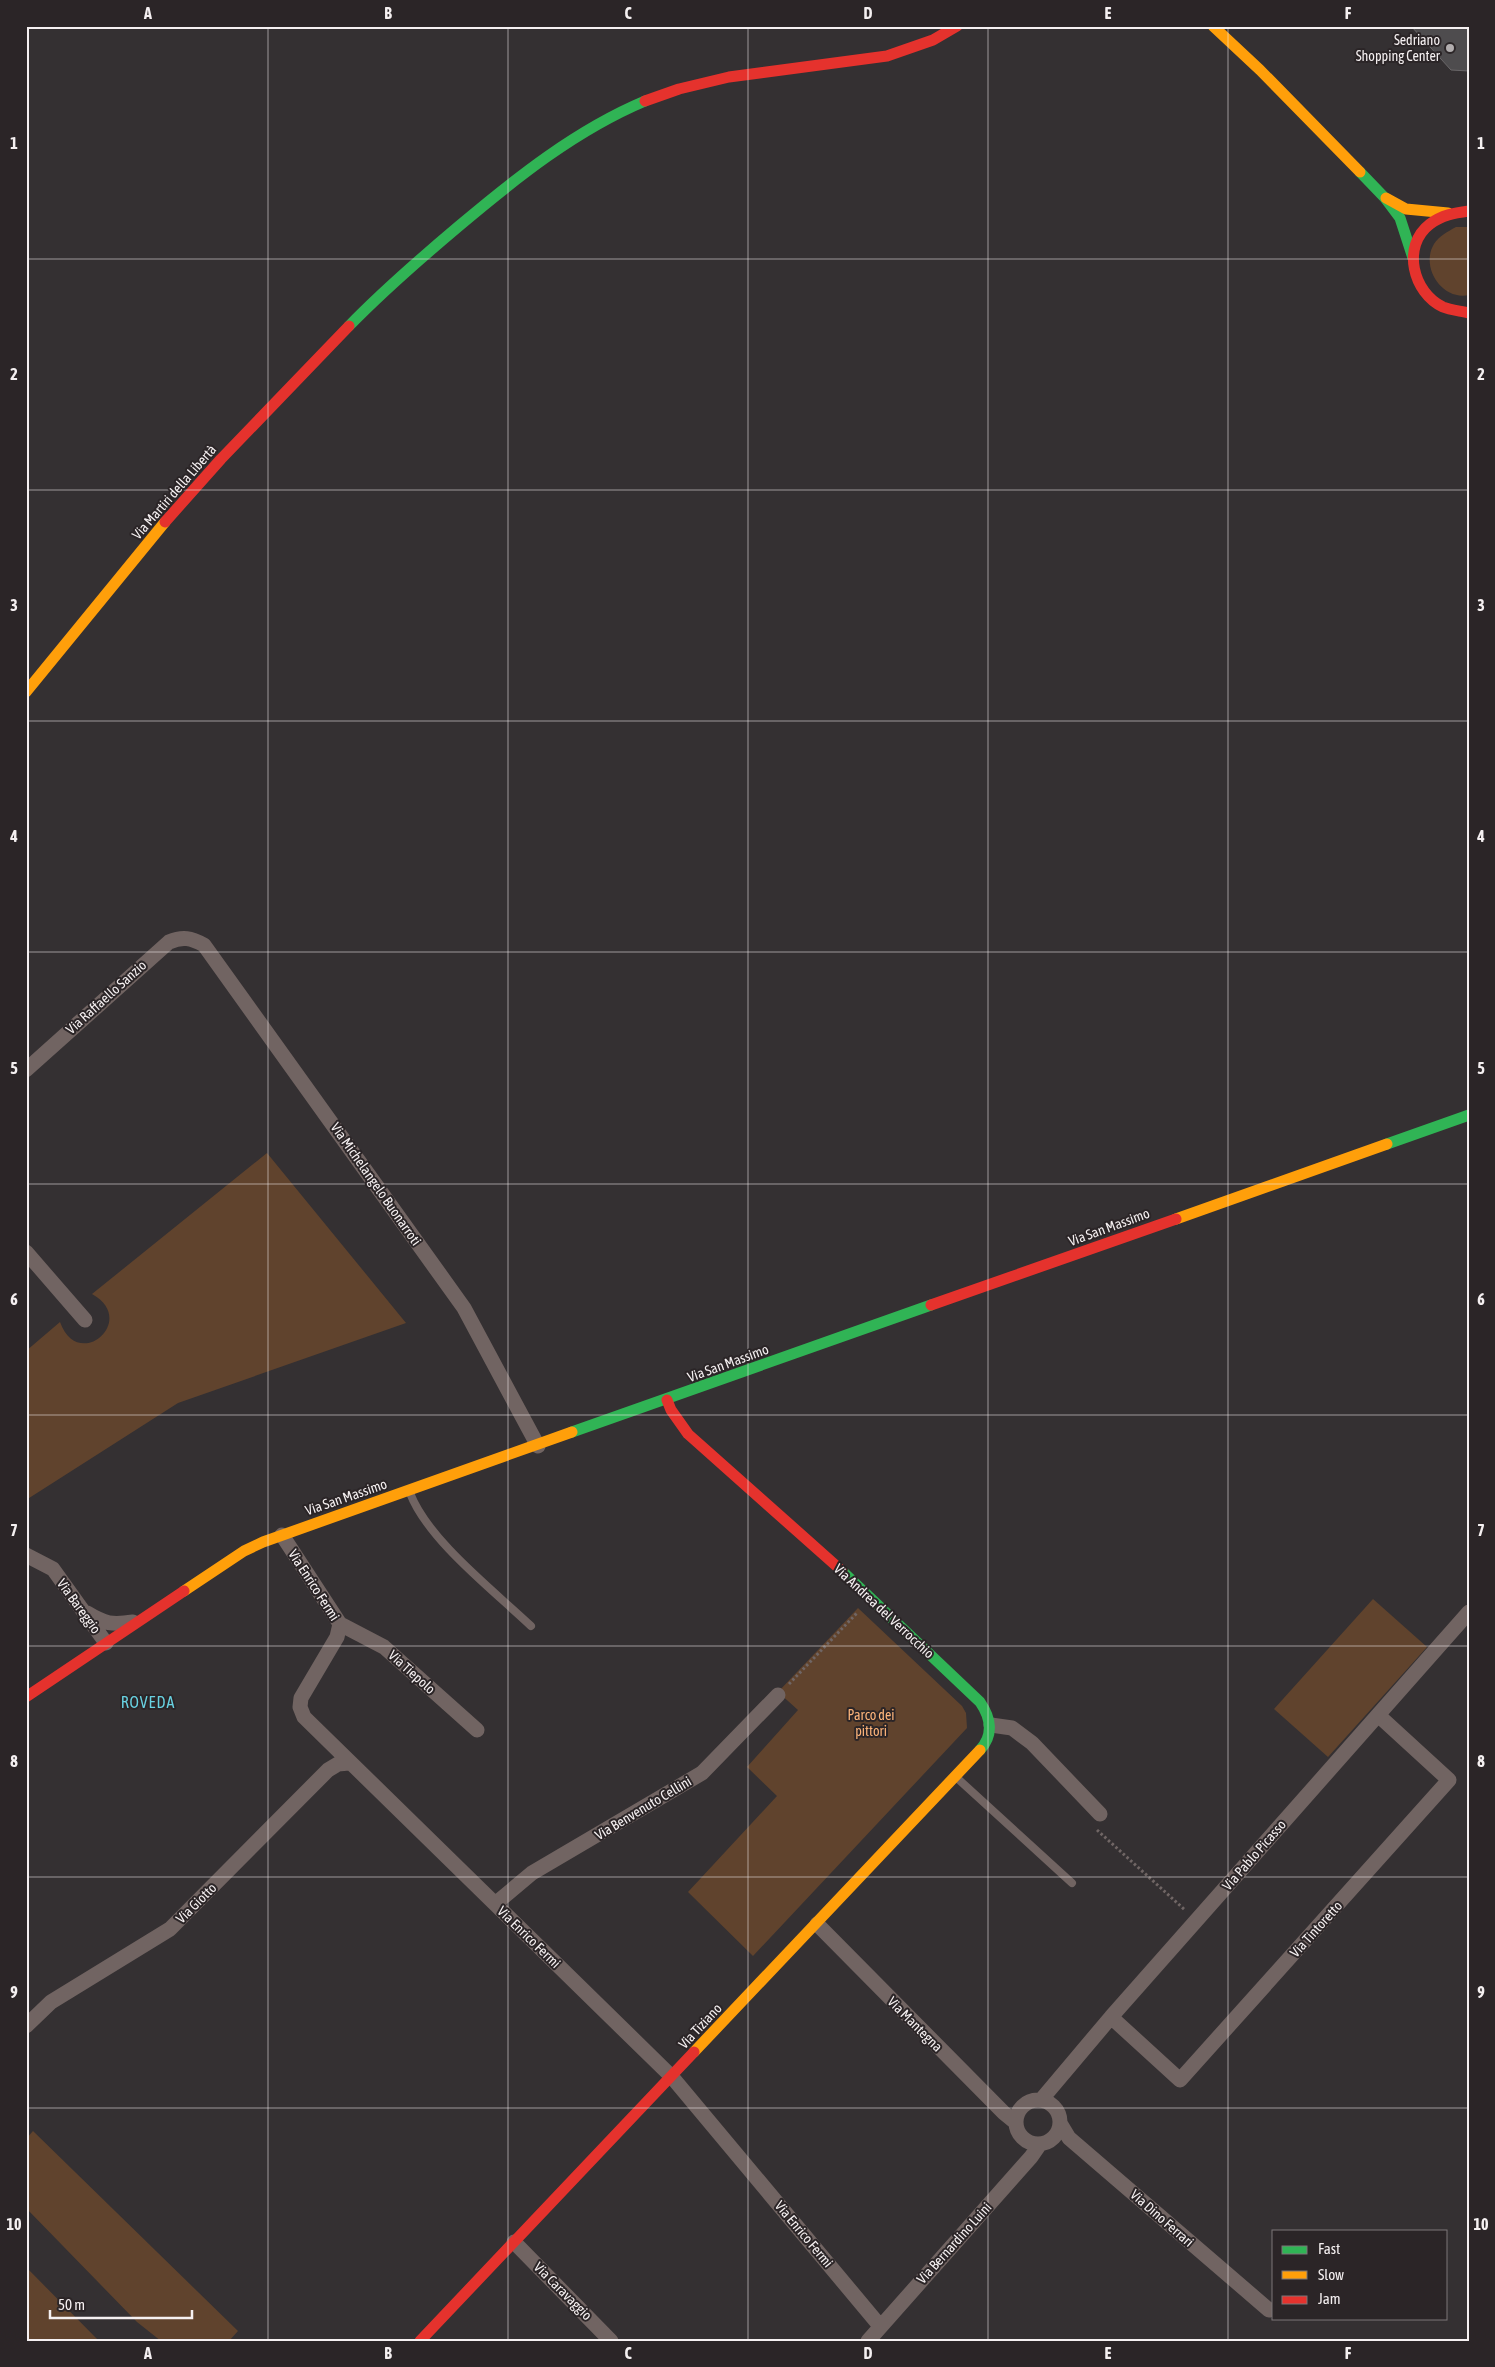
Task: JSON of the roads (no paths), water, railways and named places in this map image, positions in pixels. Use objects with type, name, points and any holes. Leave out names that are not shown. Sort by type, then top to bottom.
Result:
[{"type":"street","name":"Via Martiri della Libertà","points":[[26,692],[81,623],[209,473],[380,295],[490,200],[563,144],[592,126],[633,106],[680,89],[721,78],[761,72],[878,60],[910,52],[941,37],[957,26]]},
{"type":"street","points":[[1213,26],[1254,64],[1385,198],[1400,218],[1413,258],[1416,280],[1428,299],[1440,308],[1454,312],[1469,313]]},
{"type":"street","points":[[1385,198],[1406,209],[1448,213],[1469,210]]},
{"type":"street","points":[[1413,258],[1416,243],[1424,230],[1434,220],[1448,213]]},
{"type":"street","name":"Via Raffaello Sanzio","points":[[26,1070],[169,942],[180,937],[192,939]]},
{"type":"street","name":"Via Michelangelo Buonarroti","points":[[192,939],[204,945],[213,956],[464,1308],[538,1446]]},
{"type":"street","name":"Via San Massimo","points":[[26,1697],[244,1551],[282,1535],[1469,1115]]},
{"type":"street","points":[[26,1252],[85,1320]]},
{"type":"street","name":"Via Andrea del Verrocchio","points":[[667,1400],[688,1434],[872,1598],[980,1702],[988,1712],[991,1725]]},
{"type":"street","name":"Via Enrico Fermi","points":[[282,1535],[340,1624],[337,1637],[301,1698],[300,1708],[304,1717],[672,2077],[880,2326]]},
{"type":"street","name":"Via Bareggio","points":[[26,1556],[53,1569],[106,1642]]},
{"type":"street","points":[[82,1609],[104,1623],[117,1624],[138,1621]]},
{"type":"street","name":"Via Pablo Picasso","points":[[1042,2100],[1111,2017],[1469,1612]]},
{"type":"street","name":"Via Tiepolo","points":[[340,1624],[384,1647],[477,1730]]},
{"type":"street","name":"Via Benvenuto Cellini","points":[[495,1904],[532,1874],[702,1773],[778,1695]]},
{"type":"street","name":"Via Tintoretto","points":[[1111,2017],[1180,2080],[1450,1780],[1378,1715]]},
{"type":"street","points":[[991,1725],[1012,1728],[1032,1743],[1100,1814]]},
{"type":"street","name":"Via Tiziano","points":[[420,2341],[983,1748],[990,1737],[991,1725]]},
{"type":"street","name":"Via Giotto","points":[[26,2026],[51,2002],[170,1929],[328,1770],[338,1764],[350,1763]]},
{"type":"street","name":"Via Mantegna","points":[[817,1924],[1015,2122]]},
{"type":"street","points":[[1035,2100],[1042,2100],[1053,2105],[1060,2122],[1051,2139],[1040,2144],[1028,2142],[1016,2128],[1016,2115],[1023,2105],[1035,2100]]},
{"type":"street","name":"Via Dino Ferrari","points":[[1060,2122],[1069,2138],[1269,2310]]},
{"type":"street","name":"Via Bernardino Luini","points":[[868,2341],[1031,2157],[1040,2144]]},
{"type":"street","name":"Via Caravaggio","points":[[514,2242],[611,2341]]},
{"type":"lane","points":[[410,1491],[416,1507],[437,1536],[531,1626]]},
{"type":"lane","points":[[955,1776],[1072,1883]]},
{"type":"place","name":"Sedriano Shopping Center","points":[[1450,48]]},
{"type":"district","name":"ROVEDA","points":[[148,1702]]},
{"type":"park label","name":"Parco dei pittori","points":[[871,1724]]}]
